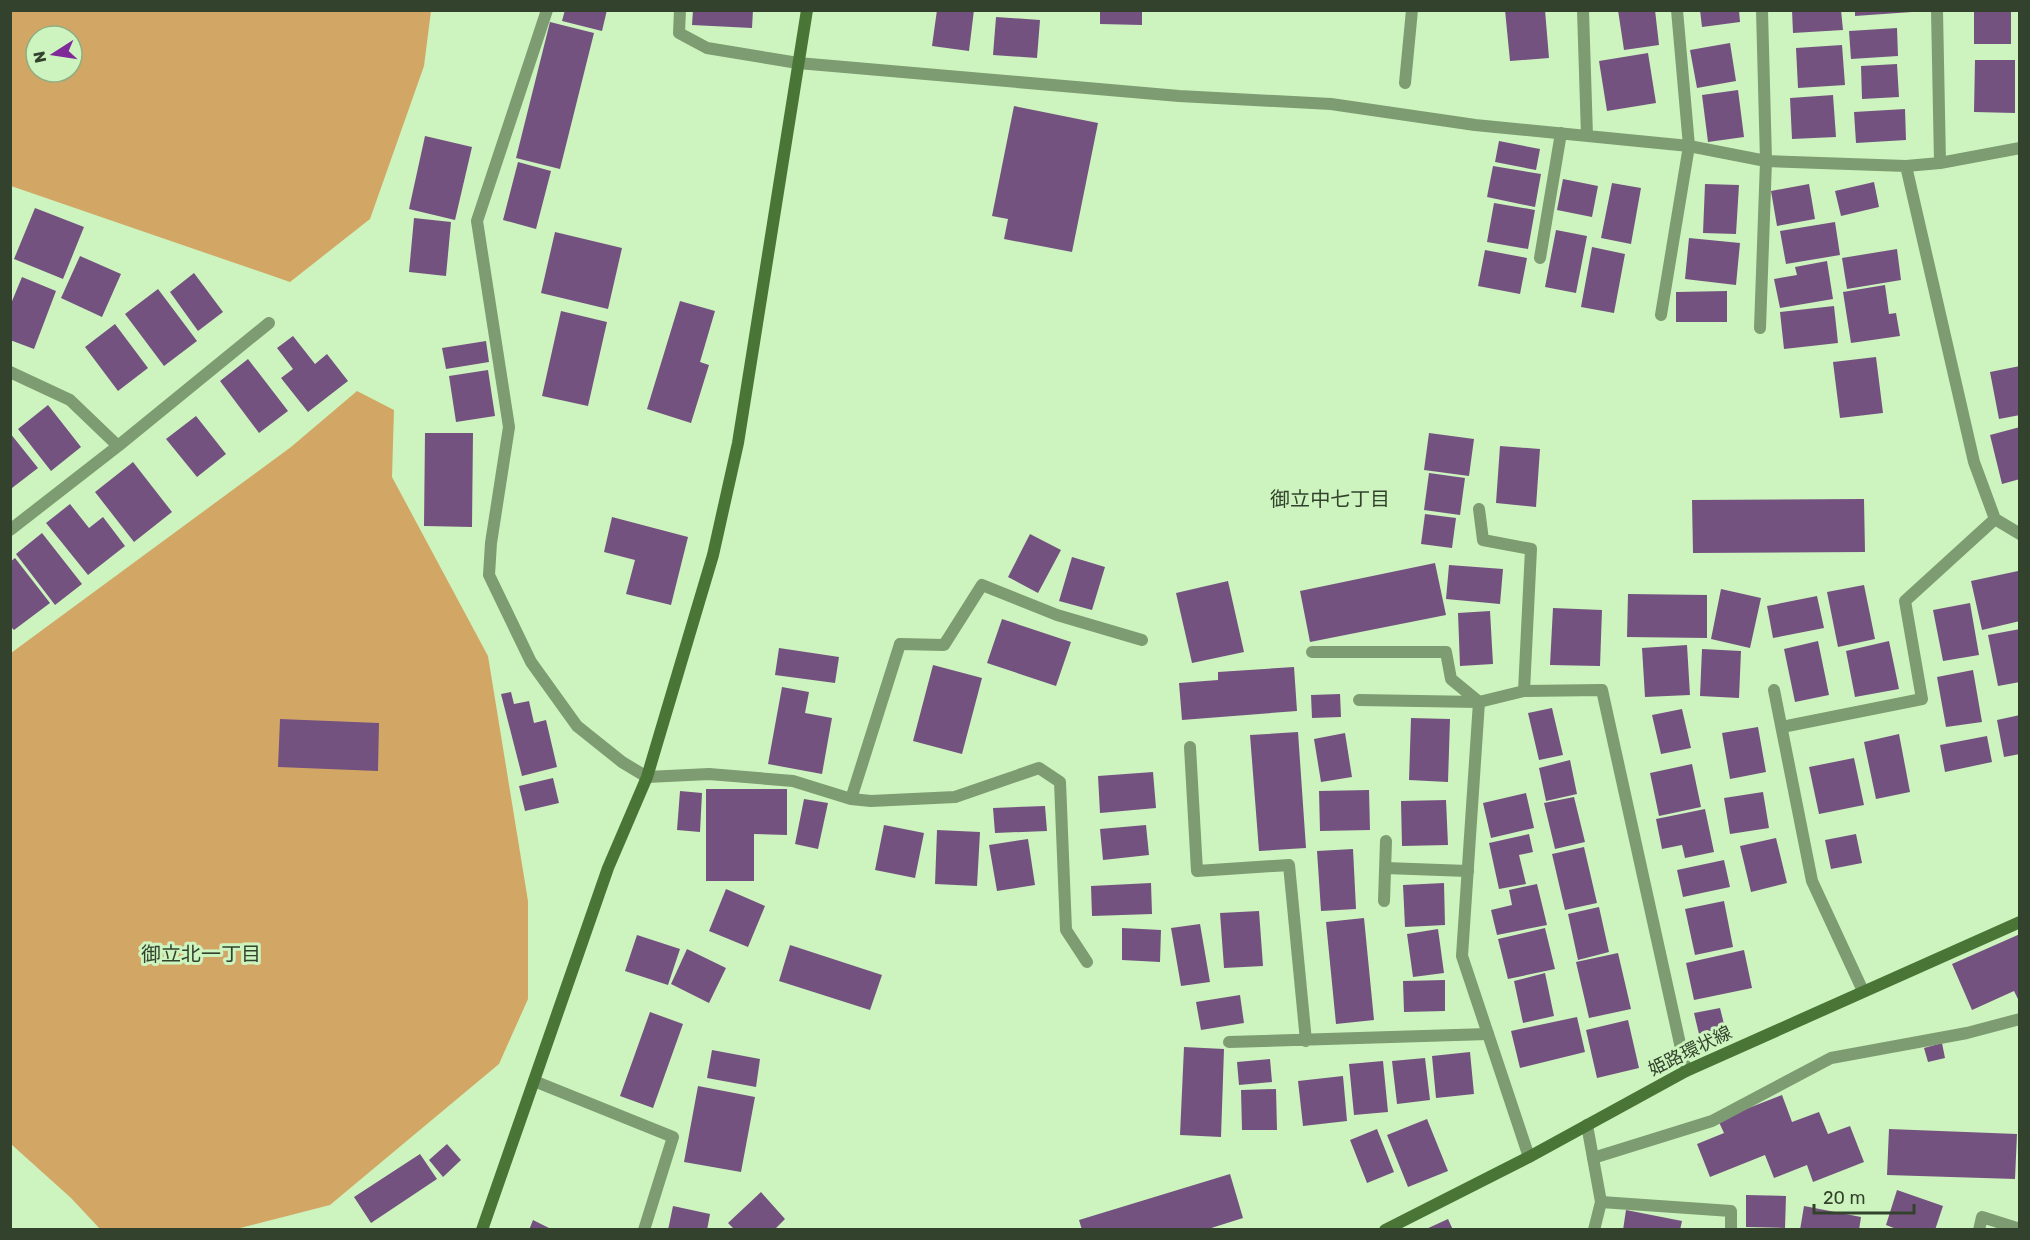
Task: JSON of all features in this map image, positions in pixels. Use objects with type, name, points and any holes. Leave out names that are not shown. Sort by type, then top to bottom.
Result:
[{"type":"street","points":[[547,10],[477,221],[509,427],[491,543],[489,575],[531,662],[577,726],[622,762],[647,777],[710,774],[793,781],[851,799],[871,801],[955,797],[1039,768],[1060,782],[1066,930],[1086,962]]},
{"type":"street","points":[[680,10],[679,33],[707,48],[798,63],[1179,96],[1331,104],[1475,125],[1689,146],[1766,161],[1906,166],[1940,163],[2019,148]]},
{"type":"street","points":[[482,1230],[608,868],[647,777],[699,607],[727,498],[738,443],[807,10]]},
{"type":"street","points":[[1405,83],[1412,10]]},
{"type":"street","points":[[1583,10],[1587,136]]},
{"type":"street","points":[[1661,315],[1689,146],[1677,10]]},
{"type":"street","points":[[1760,328],[1766,161],[1762,10]]},
{"type":"street","points":[[1937,10],[1940,163]]},
{"type":"street","points":[[1540,258],[1561,134]]},
{"type":"street","points":[[1906,166],[1974,462],[1995,519],[2019,534]]},
{"type":"street","points":[[10,530],[118,446],[269,323]]},
{"type":"street","points":[[10,372],[70,400],[118,446]]},
{"type":"street","points":[[1479,509],[1483,540],[1531,549],[1524,691]]},
{"type":"street","points":[[1782,727],[1922,699],[1905,601],[1995,519]]},
{"type":"street","points":[[851,799],[900,644],[944,645],[982,585],[1057,615],[1142,640]]},
{"type":"street","points":[[1312,652],[1446,652],[1451,679],[1479,702]]},
{"type":"street","points":[[1359,700],[1479,702],[1524,691],[1602,690],[1686,1071]]},
{"type":"street","points":[[1774,690],[1812,881],[1863,991]]},
{"type":"street","points":[[1479,702],[1462,956],[1529,1157]]},
{"type":"street","points":[[1190,747],[1197,871],[1289,865],[1306,1041]]},
{"type":"street","points":[[1384,901],[1386,841]]},
{"type":"street","points":[[1385,868],[1468,871]]},
{"type":"street","name":"姫路環状線","points":[[1385,1230],[1529,1157],[1686,1071],[2019,922]]},
{"type":"street","points":[[1593,1158],[1712,1121],[1831,1058],[1967,1033],[2019,1018]]},
{"type":"street","points":[[1229,1042],[1488,1034]]},
{"type":"street","points":[[534,1081],[673,1137],[644,1230]]},
{"type":"street","points":[[1587,1125],[1601,1202],[1594,1230]]},
{"type":"street","points":[[1601,1202],[1731,1211],[1731,1230]]},
{"type":"street","points":[[1979,1230],[1982,1217],[2019,1229]]},
{"type":"shaded area","points":[[11,10],[431,10],[424,66],[370,219],[290,282],[11,186]]},
{"type":"shaded area","points":[[357,391],[394,410],[392,477],[488,656],[528,901],[528,999],[499,1064],[330,1205],[236,1229],[100,1229],[71,1198],[11,1144],[11,653],[291,447]]},
{"type":"building","points":[[565,10],[607,10],[602,31],[562,21]]},
{"type":"building","points":[[693,10],[753,10],[752,28],[692,25]]},
{"type":"building","points":[[937,10],[974,10],[969,51],[932,46]]},
{"type":"building","points":[[1100,10],[1142,10],[1142,25],[1100,24]]},
{"type":"building","points":[[1505,10],[1545,10],[1549,58],[1510,61]]},
{"type":"building","points":[[1618,10],[1655,10],[1659,45],[1624,50]]},
{"type":"building","points":[[1700,10],[1739,10],[1740,22],[1702,27]]},
{"type":"building","points":[[1792,10],[1841,10],[1843,30],[1793,33]]},
{"type":"building","points":[[1855,10],[1912,10],[1912,12],[1855,16]]},
{"type":"building","points":[[1974,10],[2011,10],[2011,44],[1974,44]]},
{"type":"building","points":[[996,17],[1040,20],[1037,58],[993,55]]},
{"type":"building","points":[[550,22],[594,33],[560,169],[516,158]]},
{"type":"building","points":[[1897,28],[1898,56],[1851,59],[1849,31]]},
{"type":"building","points":[[1730,43],[1736,81],[1697,88],[1690,50]]},
{"type":"building","points":[[1842,45],[1845,85],[1798,88],[1796,48]]},
{"type":"building","points":[[1648,53],[1656,103],[1607,111],[1599,61]]},
{"type":"building","points":[[1975,60],[2015,60],[2015,113],[1974,112]]},
{"type":"building","points":[[1897,64],[1899,97],[1862,99],[1861,66]]},
{"type":"building","points":[[1738,90],[1744,137],[1708,142],[1702,95]]},
{"type":"building","points":[[1833,95],[1836,137],[1792,139],[1790,98]]},
{"type":"building","points":[[1014,106],[1098,123],[1072,252],[1004,239],[1008,219],[992,216]]},
{"type":"building","points":[[1905,109],[1906,140],[1856,143],[1854,112]]},
{"type":"building","points":[[425,136],[472,147],[455,220],[409,209]]},
{"type":"building","points":[[1499,141],[1540,149],[1536,170],[1495,162]]},
{"type":"building","points":[[518,162],[551,171],[536,229],[503,220]]},
{"type":"building","points":[[1493,166],[1541,174],[1535,207],[1487,197]]},
{"type":"building","points":[[1563,179],[1598,186],[1592,217],[1557,210]]},
{"type":"building","points":[[1874,182],[1879,207],[1841,216],[1835,191]]},
{"type":"building","points":[[1612,183],[1641,188],[1631,244],[1601,238]]},
{"type":"building","points":[[1705,184],[1739,185],[1736,234],[1703,233]]},
{"type":"building","points":[[1809,184],[1815,219],[1777,226],[1771,191]]},
{"type":"building","points":[[1494,203],[1535,210],[1528,249],[1487,242]]},
{"type":"building","points":[[35,208],[84,227],[63,279],[14,259]]},
{"type":"building","points":[[414,218],[451,222],[446,276],[409,272]]},
{"type":"building","points":[[1835,222],[1840,255],[1786,264],[1780,231]]},
{"type":"building","points":[[1556,230],[1587,236],[1576,293],[1545,287]]},
{"type":"building","points":[[555,232],[622,248],[608,309],[541,293]]},
{"type":"building","points":[[1689,238],[1740,243],[1736,285],[1685,279]]},
{"type":"building","points":[[1592,247],[1625,254],[1614,313],[1581,307]]},
{"type":"building","points":[[1897,249],[1901,280],[1847,289],[1842,258]]},
{"type":"building","points":[[1485,250],[1527,258],[1520,294],[1478,286]]},
{"type":"building","points":[[80,256],[121,274],[102,317],[61,298]]},
{"type":"building","points":[[1827,261],[1833,299],[1780,308],[1774,279],[1797,275],[1795,267]]},
{"type":"building","points":[[194,273],[223,312],[198,331],[170,292]]},
{"type":"building","points":[[22,277],[56,291],[34,349],[10,340],[10,306]]},
{"type":"building","points":[[1885,285],[1889,314],[1896,313],[1900,336],[1851,343],[1843,292]]},
{"type":"building","points":[[158,289],[197,341],[164,366],[125,314]]},
{"type":"building","points":[[1727,291],[1727,322],[1676,322],[1676,292]]},
{"type":"building","points":[[680,301],[715,311],[700,362],[709,365],[691,423],[647,409]]},
{"type":"building","points":[[1834,306],[1838,343],[1784,349],[1780,312]]},
{"type":"building","points":[[561,311],[607,322],[588,406],[542,396]]},
{"type":"building","points":[[115,324],[148,368],[118,391],[85,347]]},
{"type":"building","points":[[293,336],[315,364],[327,354],[348,381],[308,412],[281,378],[293,369],[277,348]]},
{"type":"building","points":[[486,341],[489,362],[446,369],[442,348]]},
{"type":"building","points":[[1876,357],[1883,413],[1840,418],[1833,362]]},
{"type":"building","points":[[248,359],[288,411],[259,433],[220,381]]},
{"type":"building","points":[[2020,366],[2020,415],[1999,419],[1990,372]]},
{"type":"building","points":[[488,370],[495,416],[456,422],[449,376]]},
{"type":"building","points":[[48,405],[81,447],[51,471],[18,429]]},
{"type":"building","points":[[196,416],[226,454],[197,477],[166,439]]},
{"type":"building","points":[[2020,427],[2020,479],[2002,484],[1990,435]]},
{"type":"building","points":[[10,433],[38,468],[12,488],[10,486]]},
{"type":"building","points":[[425,433],[473,433],[472,527],[424,526]]},
{"type":"building","points":[[1429,433],[1474,439],[1469,476],[1424,470]]},
{"type":"building","points":[[1500,446],[1540,449],[1536,507],[1496,503]]},
{"type":"building","points":[[133,462],[172,512],[134,542],[95,492]]},
{"type":"building","points":[[1429,473],[1465,478],[1460,515],[1424,510]]},
{"type":"building","points":[[1864,499],[1865,552],[1693,553],[1692,500]]},
{"type":"building","points":[[70,504],[89,528],[103,517],[125,546],[88,575],[46,523]]},
{"type":"building","points":[[1425,514],[1456,518],[1452,548],[1421,544]]},
{"type":"building","points":[[612,517],[688,537],[671,605],[626,594],[635,560],[604,552]]},
{"type":"building","points":[[42,533],[82,584],[55,605],[16,554]]},
{"type":"building","points":[[1030,534],[1061,550],[1038,593],[1008,577]]},
{"type":"building","points":[[1072,557],[1105,567],[1092,610],[1059,601]]},
{"type":"building","points":[[15,558],[50,603],[14,630],[10,626],[10,562]]},
{"type":"building","points":[[1435,563],[1446,615],[1310,642],[1300,591]]},
{"type":"building","points":[[1449,565],[1503,569],[1500,604],[1446,599]]},
{"type":"building","points":[[2018,571],[2020,621],[1982,630],[1971,581]]},
{"type":"building","points":[[1228,581],[1244,652],[1192,663],[1176,593]]},
{"type":"building","points":[[1864,585],[1875,639],[1838,647],[1827,592]]},
{"type":"building","points":[[1721,589],[1761,598],[1750,648],[1711,639]]},
{"type":"building","points":[[1628,594],[1707,595],[1707,638],[1627,637]]},
{"type":"building","points":[[1817,596],[1824,628],[1773,638],[1767,606]]},
{"type":"building","points":[[1970,603],[1979,655],[1943,661],[1933,610]]},
{"type":"building","points":[[1553,608],[1602,610],[1600,666],[1550,665]]},
{"type":"building","points":[[1490,611],[1493,664],[1460,666],[1458,613]]},
{"type":"building","points":[[1002,619],[1071,642],[1056,686],[987,663]]},
{"type":"building","points":[[2020,629],[2020,682],[1998,686],[1988,635]]},
{"type":"building","points":[[1818,641],[1829,695],[1795,702],[1784,649]]},
{"type":"building","points":[[1889,641],[1899,689],[1855,697],[1846,651]]},
{"type":"building","points":[[1687,645],[1690,695],[1645,697],[1642,648]]},
{"type":"building","points":[[779,648],[839,657],[835,683],[775,675]]},
{"type":"building","points":[[1702,649],[1741,651],[1739,698],[1700,696]]},
{"type":"building","points":[[933,665],[982,678],[962,754],[913,741]]},
{"type":"building","points":[[1294,667],[1297,711],[1182,720],[1179,683],[1218,680],[1218,672]]},
{"type":"building","points":[[1973,670],[1982,722],[1946,727],[1937,677]]},
{"type":"building","points":[[782,687],[809,692],[805,713],[832,718],[822,774],[768,764]]},
{"type":"building","points":[[511,692],[514,704],[529,701],[534,723],[546,720],[557,767],[522,776],[501,694]]},
{"type":"building","points":[[1340,694],[1341,717],[1312,718],[1311,695]]},
{"type":"building","points":[[1552,708],[1563,755],[1539,760],[1528,713]]},
{"type":"building","points":[[1682,709],[1691,748],[1661,754],[1652,715]]},
{"type":"building","points":[[2020,715],[2020,754],[2004,757],[1997,720]]},
{"type":"building","points":[[1411,718],[1450,719],[1448,782],[1409,780]]},
{"type":"building","points":[[280,719],[379,723],[378,771],[278,767]]},
{"type":"building","points":[[1758,727],[1766,772],[1730,779],[1722,733]]},
{"type":"building","points":[[1298,732],[1306,848],[1259,851],[1250,735]]},
{"type":"building","points":[[1345,733],[1352,777],[1321,782],[1314,739]]},
{"type":"building","points":[[1899,734],[1910,792],[1876,799],[1864,742]]},
{"type":"building","points":[[1987,736],[1992,762],[1945,772],[1940,745]]},
{"type":"building","points":[[1854,758],[1864,805],[1819,814],[1809,767]]},
{"type":"building","points":[[1570,760],[1577,794],[1546,801],[1539,768]]},
{"type":"building","points":[[1692,764],[1701,807],[1659,816],[1650,773]]},
{"type":"building","points":[[1153,772],[1156,808],[1100,813],[1098,776]]},
{"type":"building","points":[[553,778],[559,803],[525,811],[519,786]]},
{"type":"building","points":[[706,789],[787,789],[787,835],[754,834],[754,881],[706,881]]},
{"type":"building","points":[[1369,790],[1370,830],[1320,831],[1319,791]]},
{"type":"building","points":[[680,791],[702,793],[700,832],[677,830]]},
{"type":"building","points":[[1763,792],[1769,828],[1730,834],[1724,798]]},
{"type":"building","points":[[1526,793],[1534,828],[1491,838],[1483,803]]},
{"type":"building","points":[[1574,797],[1585,842],[1555,849],[1544,803]]},
{"type":"building","points":[[804,799],[828,803],[818,849],[795,844]]},
{"type":"building","points":[[1446,800],[1448,845],[1402,846],[1401,801]]},
{"type":"building","points":[[1045,806],[1047,831],[995,833],[993,808]]},
{"type":"building","points":[[1705,809],[1714,852],[1685,858],[1682,845],[1662,849],[1656,819]]},
{"type":"building","points":[[884,825],[924,833],[915,878],[875,870]]},
{"type":"building","points":[[1146,825],[1149,855],[1103,860],[1100,829]]},
{"type":"building","points":[[937,830],[980,832],[977,886],[935,884]]},
{"type":"building","points":[[1529,834],[1533,852],[1519,855],[1526,884],[1499,889],[1489,843]]},
{"type":"building","points":[[1856,834],[1862,863],[1831,869],[1825,840]]},
{"type":"building","points":[[1776,838],[1787,883],[1751,892],[1740,846]]},
{"type":"building","points":[[1028,839],[1035,885],[997,891],[989,845]]},
{"type":"building","points":[[1584,847],[1597,903],[1565,910],[1552,854]]},
{"type":"building","points":[[1353,849],[1356,909],[1321,911],[1317,851]]},
{"type":"building","points":[[1724,860],[1730,887],[1683,897],[1677,870]]},
{"type":"building","points":[[1151,883],[1152,914],[1092,916],[1091,886]]},
{"type":"building","points":[[1444,883],[1445,925],[1405,927],[1403,885]]},
{"type":"building","points":[[1537,884],[1547,925],[1497,935],[1491,910],[1512,905],[1509,890]]},
{"type":"building","points":[[726,889],[765,906],[748,947],[709,931]]},
{"type":"building","points":[[1724,901],[1733,947],[1695,955],[1685,909]]},
{"type":"building","points":[[1599,907],[1609,952],[1578,960],[1568,914]]},
{"type":"building","points":[[1259,911],[1263,966],[1224,968],[1220,913]]},
{"type":"building","points":[[1364,918],[1374,1020],[1336,1024],[1326,922]]},
{"type":"building","points":[[1200,924],[1210,982],[1181,986],[1171,928]]},
{"type":"building","points":[[1122,928],[1161,930],[1160,962],[1122,960]]},
{"type":"building","points":[[1545,928],[1555,969],[1508,979],[1498,939]]},
{"type":"building","points":[[1438,929],[1444,973],[1413,977],[1407,934]]},
{"type":"building","points":[[2020,934],[2020,1003],[2014,991],[1972,1010],[1952,964]]},
{"type":"building","points":[[637,935],[680,949],[668,985],[625,971]]},
{"type":"building","points":[[790,945],[882,975],[870,1010],[779,981]]},
{"type":"building","points":[[687,949],[726,968],[709,1003],[671,984]]},
{"type":"building","points":[[1744,950],[1752,988],[1694,1000],[1686,963]]},
{"type":"building","points":[[1618,953],[1631,1009],[1589,1018],[1576,962]]},
{"type":"building","points":[[1545,973],[1554,1016],[1523,1023],[1514,981]]},
{"type":"building","points":[[1445,980],[1445,1011],[1404,1012],[1403,981]]},
{"type":"building","points":[[1240,995],[1244,1023],[1201,1030],[1196,1002]]},
{"type":"building","points":[[1720,1008],[1725,1028],[1699,1034],[1694,1013]]},
{"type":"building","points":[[650,1012],[683,1024],[653,1108],[620,1096]]},
{"type":"building","points":[[1577,1017],[1585,1052],[1520,1068],[1511,1031]]},
{"type":"building","points":[[1628,1020],[1639,1068],[1597,1078],[1586,1030]]},
{"type":"building","points":[[1942,1043],[1945,1058],[1928,1062],[1924,1048]]},
{"type":"building","points":[[1184,1047],[1224,1049],[1221,1137],[1180,1135]]},
{"type":"building","points":[[712,1050],[760,1059],[756,1087],[707,1078]]},
{"type":"building","points":[[1470,1052],[1474,1094],[1436,1098],[1432,1056]]},
{"type":"building","points":[[1425,1058],[1430,1100],[1397,1104],[1392,1061]]},
{"type":"building","points":[[1270,1059],[1272,1082],[1239,1085],[1237,1062]]},
{"type":"building","points":[[1383,1061],[1388,1112],[1354,1115],[1349,1064]]},
{"type":"building","points":[[1343,1076],[1347,1121],[1303,1126],[1298,1081]]},
{"type":"building","points":[[698,1086],[755,1097],[741,1172],[684,1162]]},
{"type":"building","points":[[1276,1089],[1277,1130],[1242,1130],[1241,1090]]},
{"type":"building","points":[[1782,1095],[1792,1122],[1819,1112],[1828,1134],[1850,1126],[1864,1162],[1813,1182],[1807,1165],[1774,1178],[1765,1155],[1710,1177],[1697,1144],[1724,1133],[1718,1120]]},
{"type":"building","points":[[1427,1119],[1448,1171],[1408,1187],[1387,1135]]},
{"type":"building","points":[[1377,1129],[1394,1172],[1367,1183],[1350,1140]]},
{"type":"building","points":[[1889,1129],[2017,1134],[2015,1179],[1887,1175]]},
{"type":"building","points":[[447,1144],[461,1160],[443,1177],[429,1160]]},
{"type":"building","points":[[420,1154],[437,1179],[371,1223],[354,1197]]},
{"type":"building","points":[[1230,1174],[1243,1218],[1205,1230],[1082,1230],[1079,1220]]},
{"type":"building","points":[[1897,1190],[1943,1206],[1935,1230],[1899,1230],[1886,1225]]},
{"type":"building","points":[[761,1192],[785,1219],[774,1230],[735,1230],[728,1223]]},
{"type":"building","points":[[1746,1195],[1786,1196],[1785,1228],[1746,1227]]},
{"type":"building","points":[[673,1206],[710,1214],[707,1230],[668,1230]]},
{"type":"building","points":[[1804,1206],[1861,1217],[1859,1230],[1800,1230]]},
{"type":"building","points":[[1626,1210],[1682,1221],[1680,1230],[1623,1230]]},
{"type":"building","points":[[1448,1219],[1453,1230],[1424,1230]]},
{"type":"building","points":[[533,1220],[553,1230],[529,1230]]},
{"type":"district","name":"御立中七丁目","points":[[1330,499]]},
{"type":"district","name":"御立北一丁目","points":[[201,954]]}]
